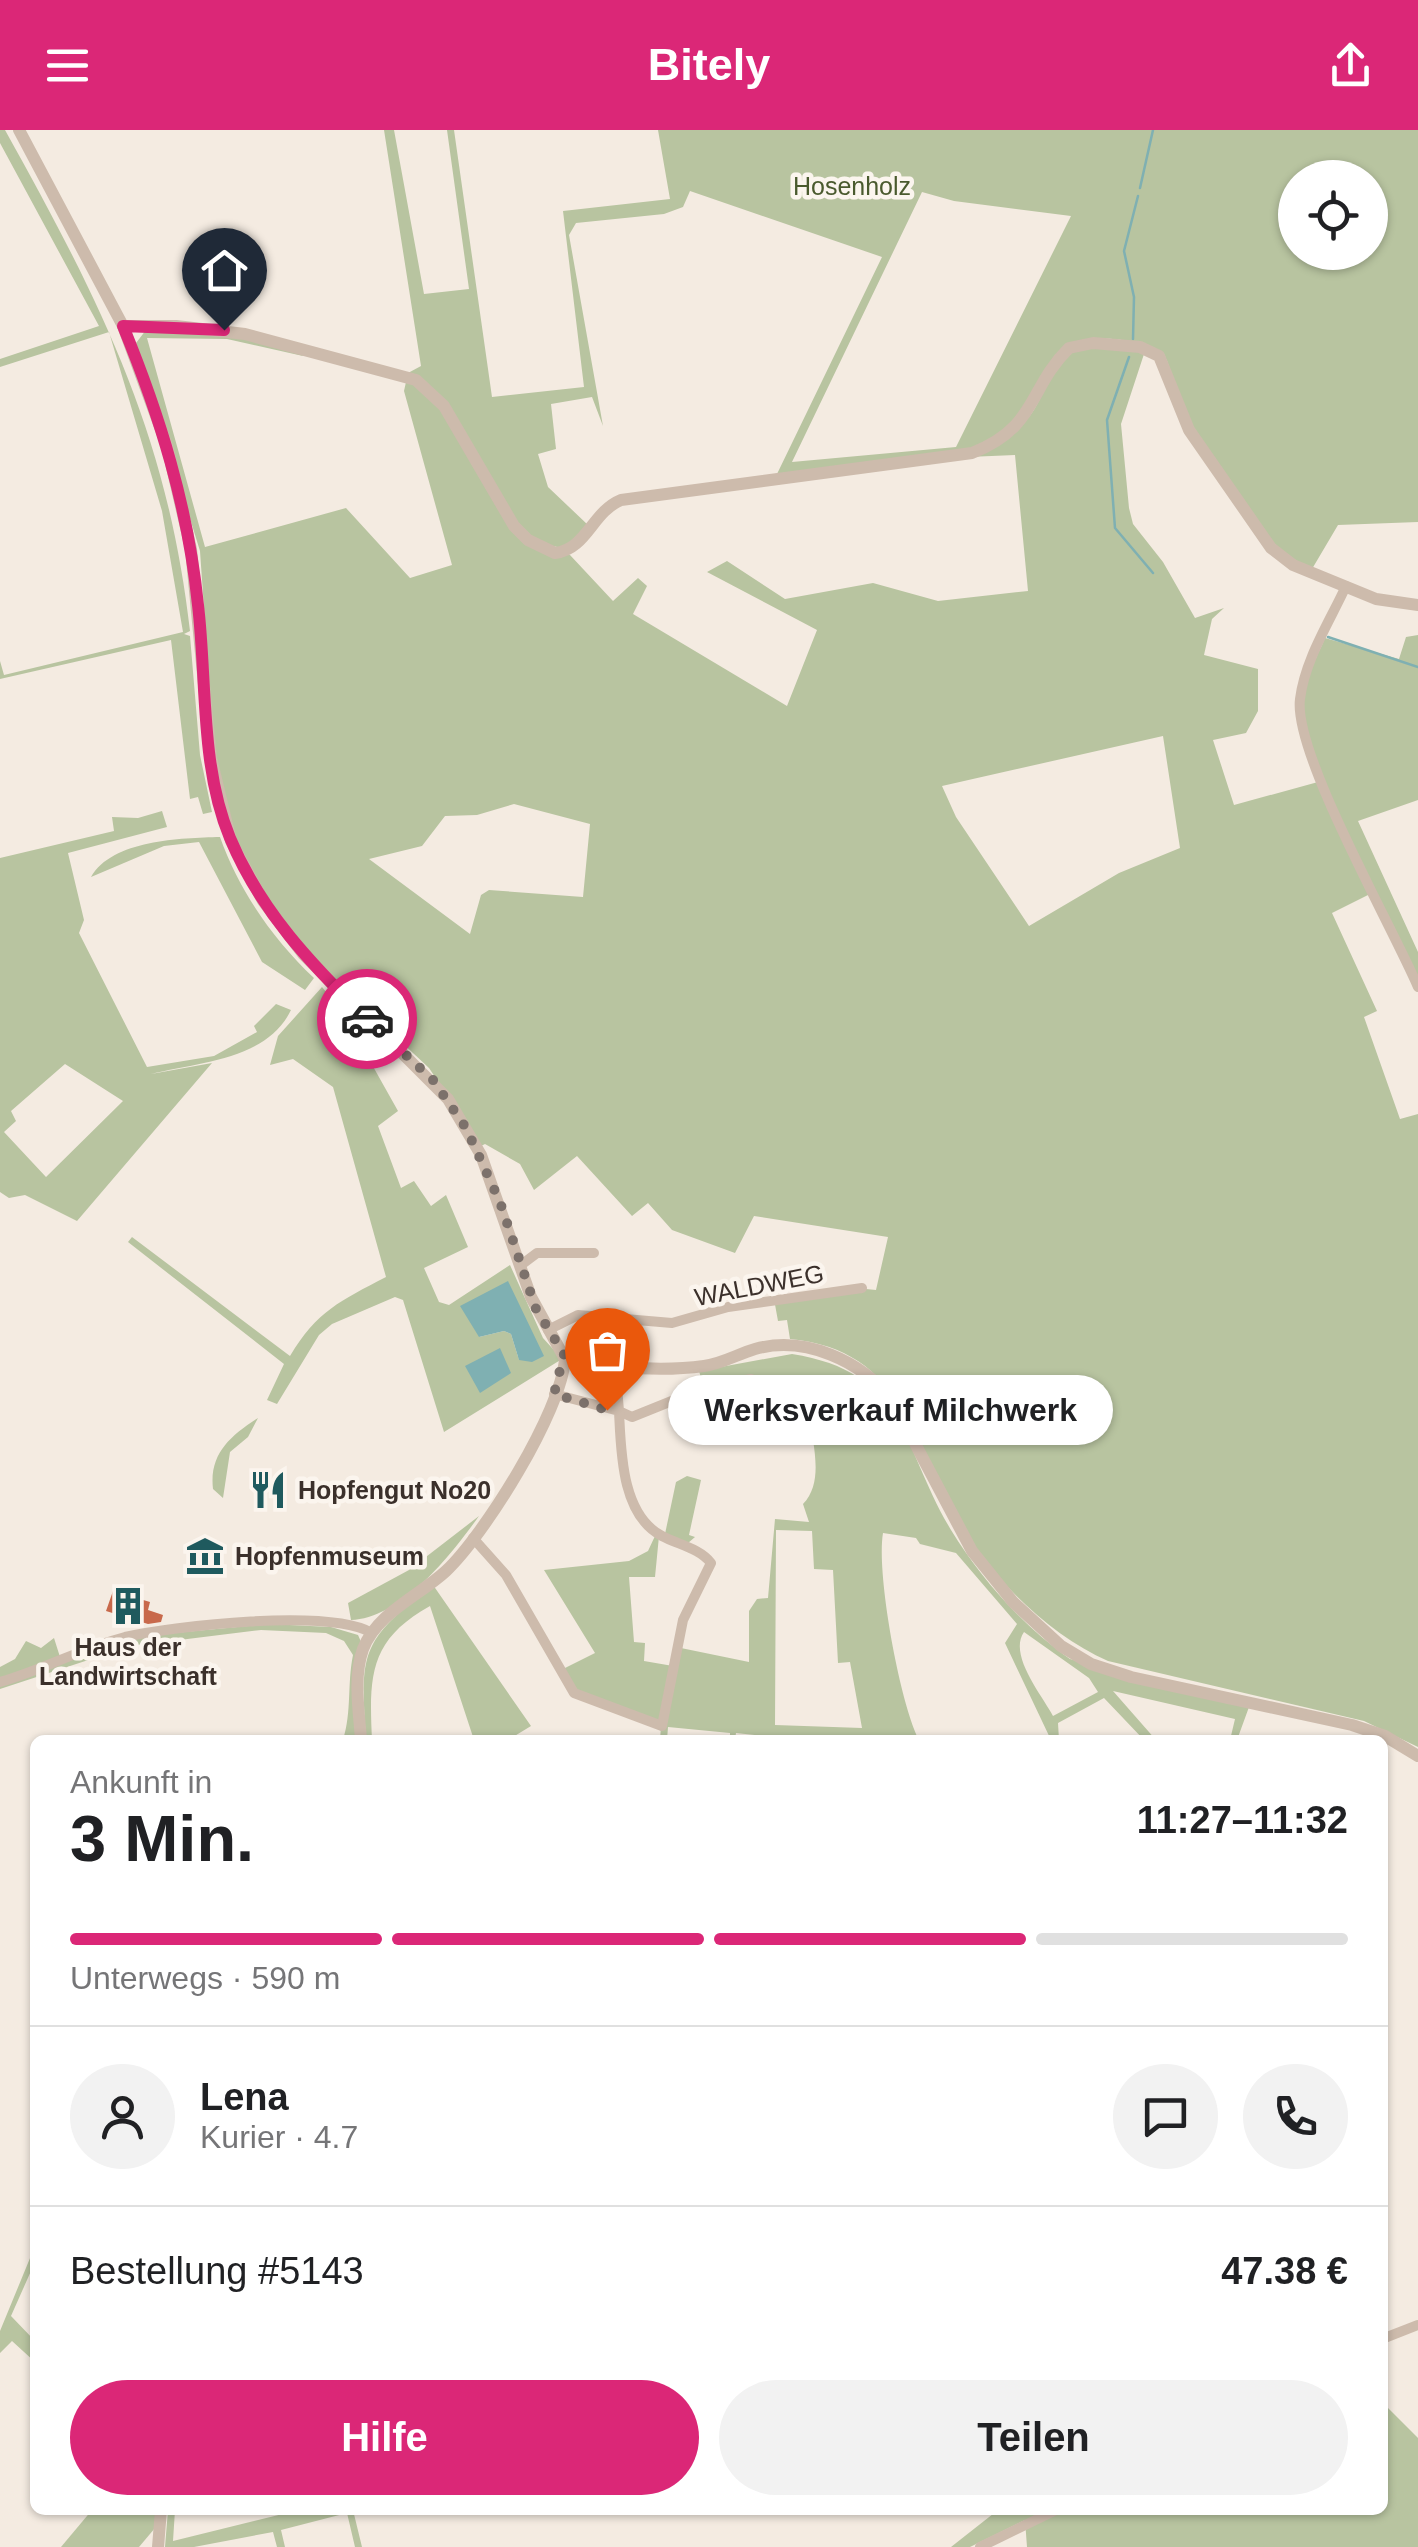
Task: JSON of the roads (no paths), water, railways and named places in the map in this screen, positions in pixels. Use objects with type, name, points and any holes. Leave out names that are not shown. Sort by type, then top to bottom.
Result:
[{"type":"street","points":[[18,130],[123,326],[160,424],[183,511],[221,810],[263,901],[316,969],[416,1062],[448,1099],[489,1173],[548,1330],[565,1359],[528,1452],[473,1538],[447,1570],[372,1633],[358,1671],[361,1735]]},
{"type":"street","points":[[123,326],[204,327],[245,334],[416,380],[444,406],[514,526],[528,540],[555,553],[572,549],[604,508],[621,500],[972,453],[998,440],[1022,421],[1069,348],[1093,342],[1148,349],[1163,360],[1188,430],[1254,530],[1293,565],[1386,603],[1418,605]]},
{"type":"street","points":[[1346,586],[1304,683],[1300,721],[1320,779],[1418,986]]},
{"type":"street","points":[[522,1266],[536,1254],[594,1253]]},
{"type":"street","name":"WALDWEG","points":[[548,1330],[578,1315],[672,1323],[728,1307],[862,1288]]},
{"type":"street","points":[[565,1359],[706,1366],[752,1349],[787,1346],[841,1359],[876,1382],[892,1400],[972,1551],[1013,1602],[1061,1646],[1091,1664],[1131,1677],[1382,1735]]},
{"type":"street","points":[[473,1538],[506,1576],[574,1693],[662,1726],[683,1620],[711,1563],[660,1536],[645,1521],[624,1472],[615,1364]]},
{"type":"street","points":[[554,1394],[643,1415],[704,1388],[751,1379]]},
{"type":"street","points":[[0,1682],[142,1634],[295,1621],[350,1626],[372,1633]]},
{"type":"street","points":[[1388,1738],[1418,1756]]},
{"type":"street","points":[[1388,2337],[1418,2325]]},
{"type":"street","points":[[158,2547],[161,2515]]},
{"type":"street","points":[[980,2547],[1046,2515]]},
{"type":"water","points":[[508,1281],[544,1356],[532,1362],[519,1360],[511,1334],[504,1331],[479,1337],[460,1306]]},
{"type":"water","points":[[500,1348],[511,1373],[480,1393],[465,1366]]},
{"type":"waterway","points":[[1140,188],[1153,130]]},
{"type":"waterway","points":[[1133,339],[1134,297],[1124,251],[1138,196]]},
{"type":"waterway","points":[[1129,357],[1107,420],[1115,528],[1153,573]]},
{"type":"waterway","points":[[1328,637],[1418,667]]},
{"type":"place","name":"Werksverkauf Milchwerk","points":[[607,1410]]},
{"type":"place","name":"Hopfengut No20","points":[[268,1490]]},
{"type":"place","name":"Hopfenmuseum","points":[[205,1556]]},
{"type":"place","name":"Haus der Landwirtschaft","points":[[128,1606]]},
{"type":"park label","name":"Hosenholz","points":[[852,186]]}]
